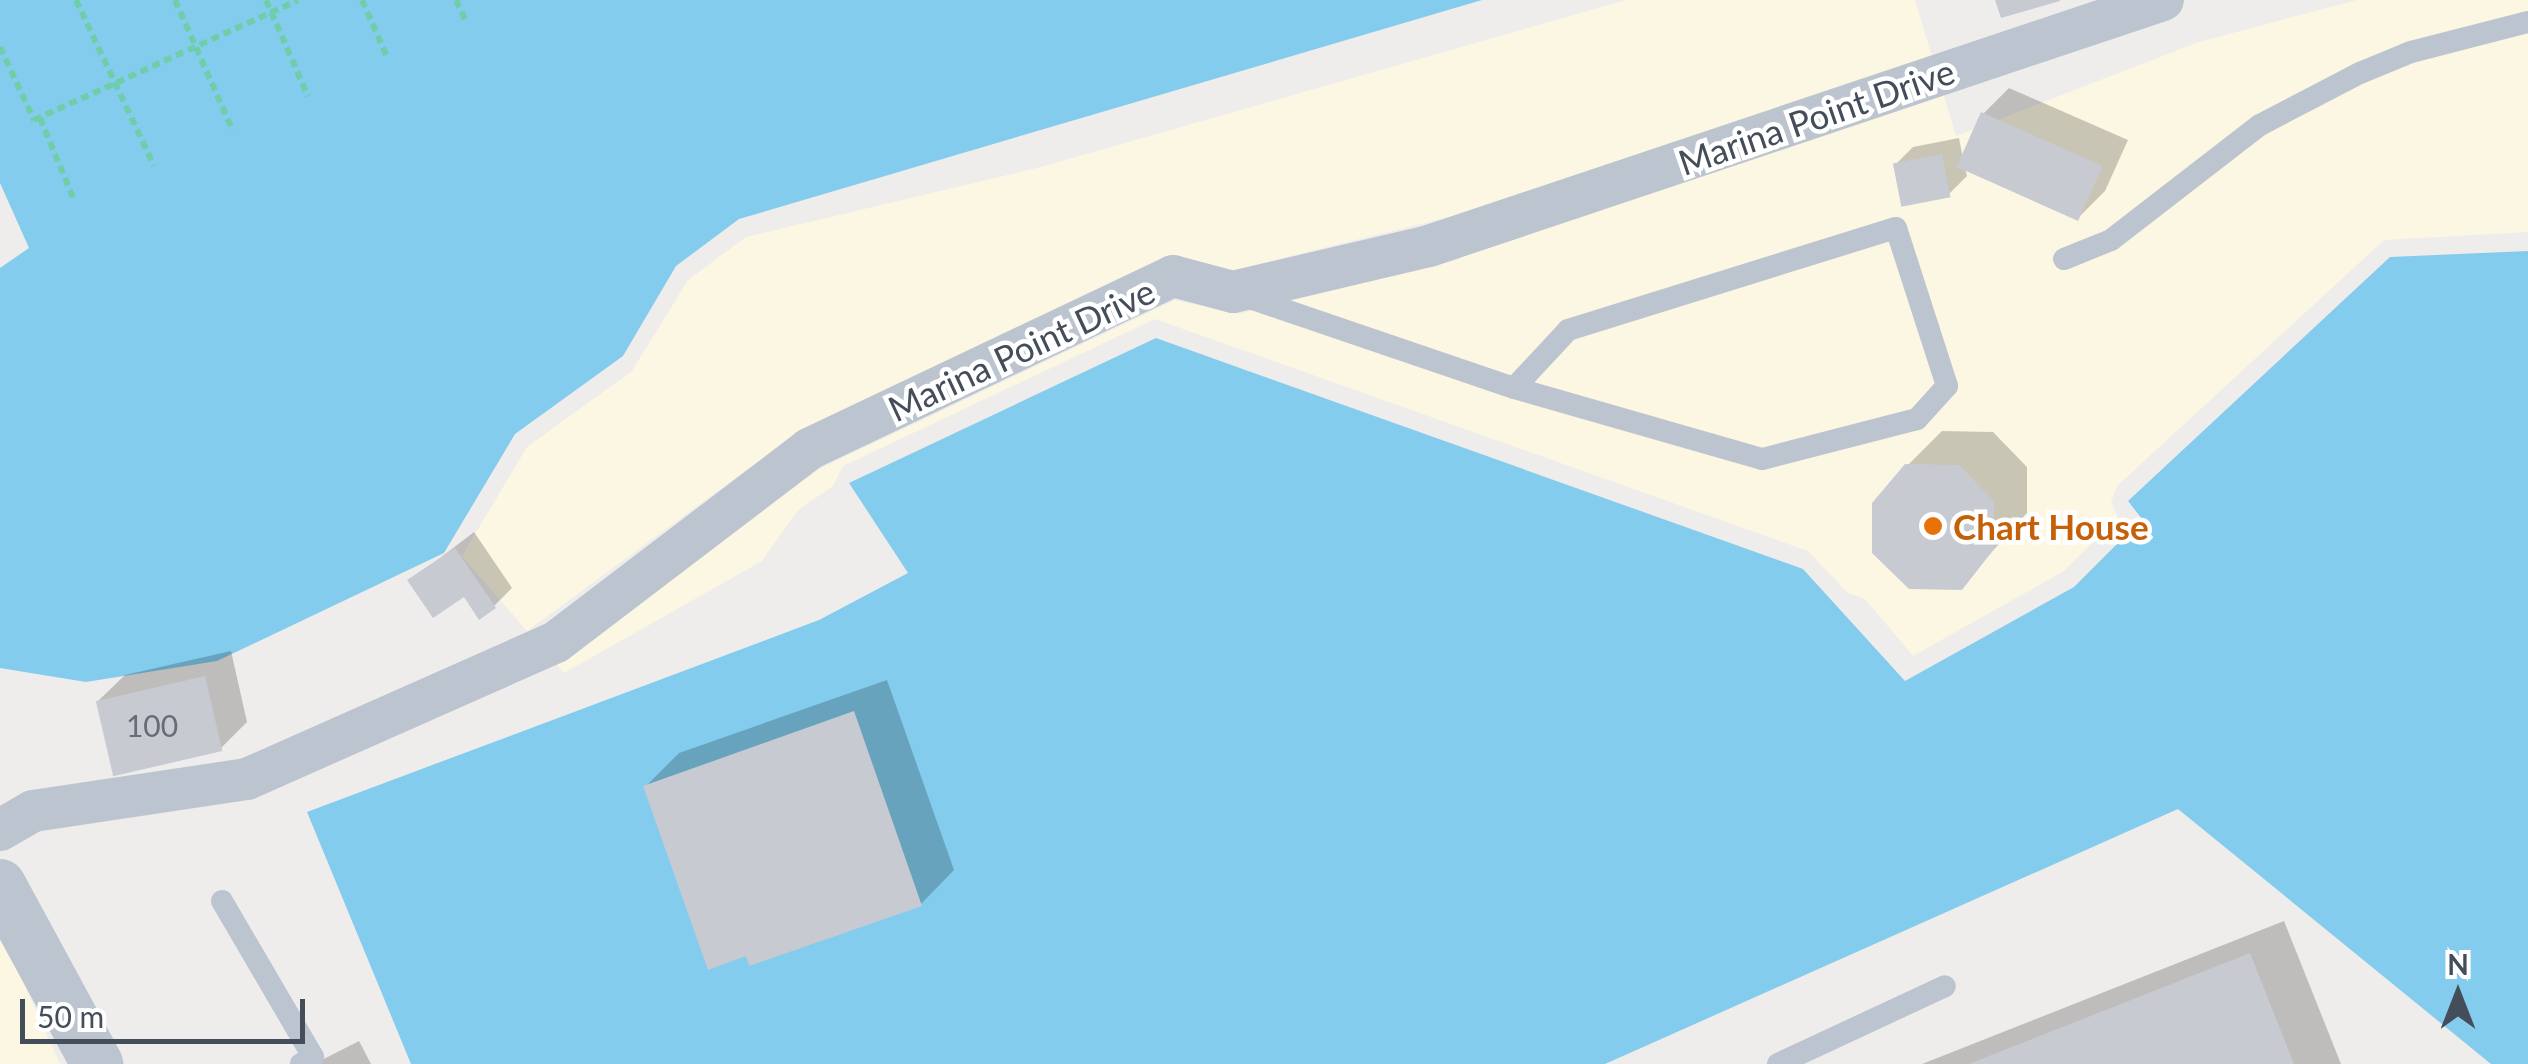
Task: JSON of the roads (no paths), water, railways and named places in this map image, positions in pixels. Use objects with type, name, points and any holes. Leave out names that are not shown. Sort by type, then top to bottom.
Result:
[{"type":"street","name":"Marina Point Drive","points":[[0,830],[33,811],[247,779],[556,642],[810,449],[1173,276],[1233,292],[1429,246],[2163,0]]},
{"type":"street","points":[[0,885],[97,1064]]},
{"type":"lane","points":[[2064,260],[2111,240],[2260,124],[2360,72],[2412,52],[2528,22]]},
{"type":"lane","points":[[1233,292],[1514,388],[1762,460],[1917,419],[1946,386],[1896,228],[1568,330],[1514,388]]},
{"type":"lane","points":[[222,902],[313,1057],[301,1064]]},
{"type":"lane","points":[[1778,1064],[1946,986]]},
{"type":"water","points":[[0,0],[1482,0],[739,219],[676,266],[623,356],[515,434],[444,553],[217,661],[86,682],[0,668],[0,268],[29,248],[0,183]]},
{"type":"water","points":[[2528,251],[2528,1064],[2491,1064],[2178,809],[1605,1064],[411,1064],[307,812],[819,620],[908,573],[849,483],[1156,338],[1803,569],[1905,681],[2074,587],[2142,519],[2128,501],[2390,257]]},
{"type":"place","name":"Chart House","points":[[1933,526]]}]
